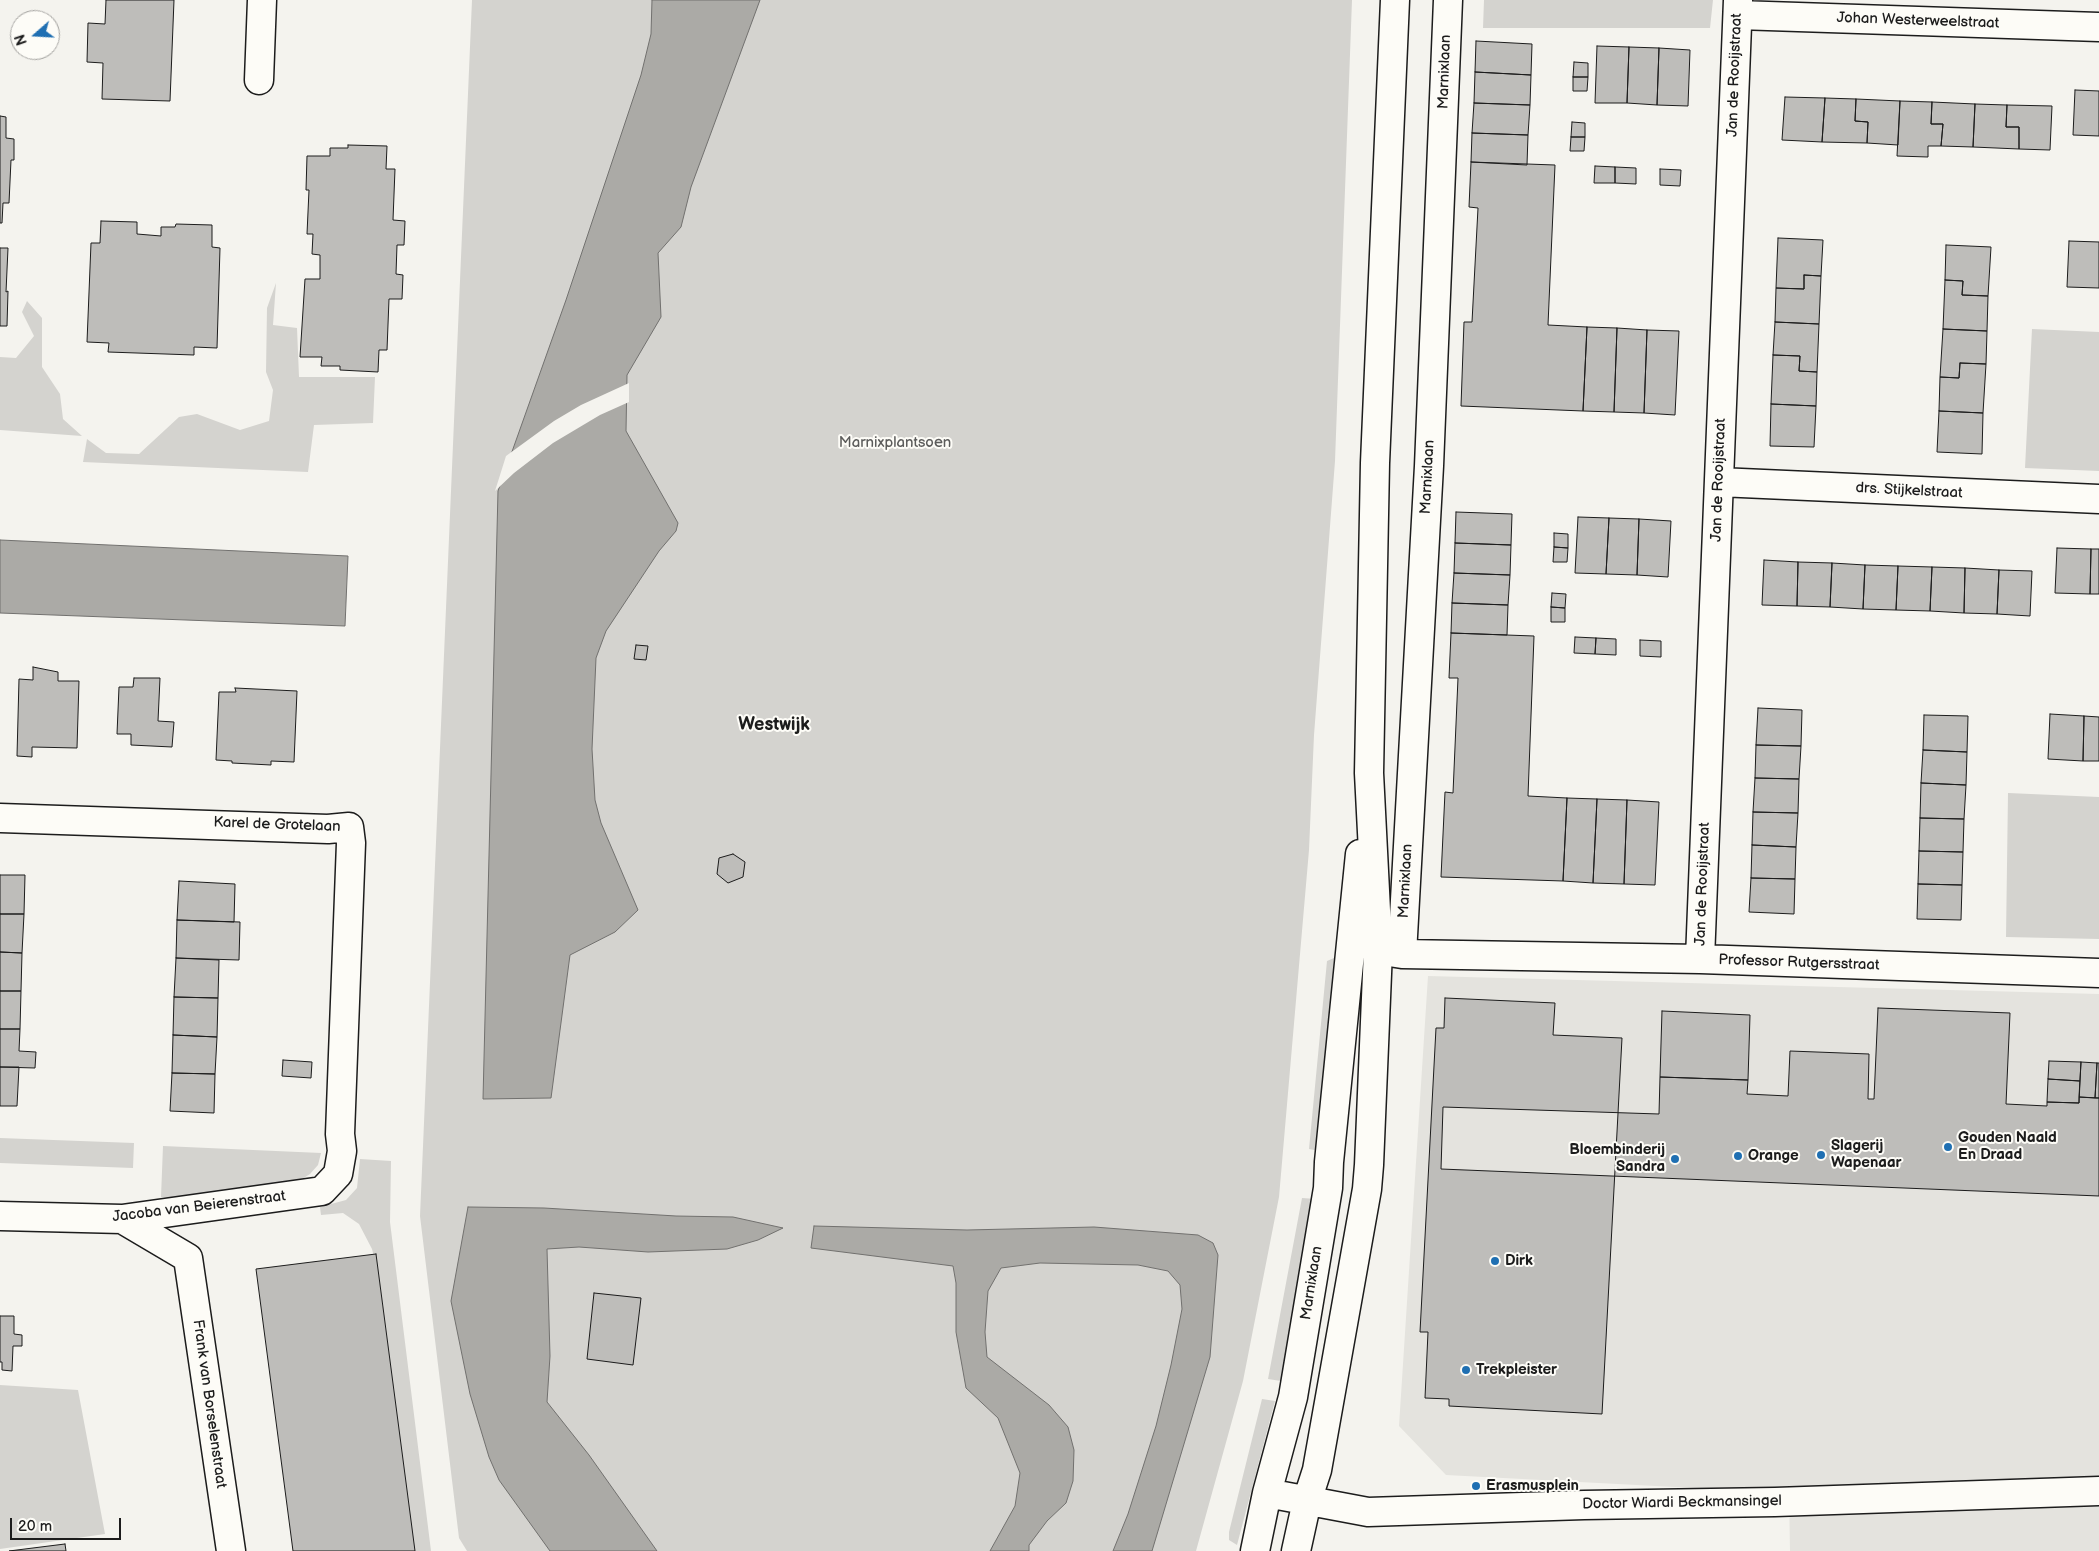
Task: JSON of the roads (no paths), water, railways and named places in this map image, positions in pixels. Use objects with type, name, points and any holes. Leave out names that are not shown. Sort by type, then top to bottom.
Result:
[{"type":"street","points":[[259,80],[262,0]]},
{"type":"street","name":"Marnixlaan","points":[[1255,1551],[1267,1493],[1293,1397],[1328,1188],[1350,949],[1369,773],[1375,463],[1395,0]]},
{"type":"street","name":"Marnixlaan","points":[[1296,1551],[1307,1501],[1317,1470],[1367,1189],[1390,952],[1429,466],[1448,0]]},
{"type":"street","name":"Johan Westerweelstraat","points":[[1738,8],[2099,27]]},
{"type":"street","name":"Jan de Rooijstraat","points":[[1700,959],[1738,8]]},
{"type":"street","name":"drs. Stijkelstraat","points":[[1719,482],[2099,499]]},
{"type":"street","name":"Marnixlaan","points":[[1369,773],[1390,952]]},
{"type":"street","name":"Karel de Grotelaan","points":[[0,818],[328,829],[349,827],[351,843],[340,1134],[342,1151]]},
{"type":"street","name":"Professor Rutgersstraat","points":[[1350,949],[1390,952],[1700,959],[2099,973]]},
{"type":"street","name":"Jacoba van Beierenstraat","points":[[0,1216],[122,1219],[322,1191],[338,1174],[342,1151]]},
{"type":"street","name":"Frank van Borselenstraat","points":[[122,1219],[188,1258],[231,1551]]},
{"type":"street","name":"Doctor Wiardi Beckmansingel","points":[[1267,1493],[1368,1512],[1584,1505],[1775,1502],[2099,1491]]},
{"type":"place","name":"Gouden Naald En Draad","points":[[1948,1147]]},
{"type":"place","name":"Slagerij Wapenaar","points":[[1821,1155]]},
{"type":"place","name":"Orange","points":[[1738,1156]]},
{"type":"place","name":"Bloembinderij Sandra","points":[[1675,1159]]},
{"type":"place","name":"Dirk","points":[[1495,1261]]},
{"type":"place","name":"Trekpleister","points":[[1466,1370]]},
{"type":"place","name":"Erasmusplein","points":[[1476,1486]]},
{"type":"district","name":"Westwijk","points":[[774,725]]},
{"type":"park label","name":"Marnixplantsoen","points":[[895,443]]}]
